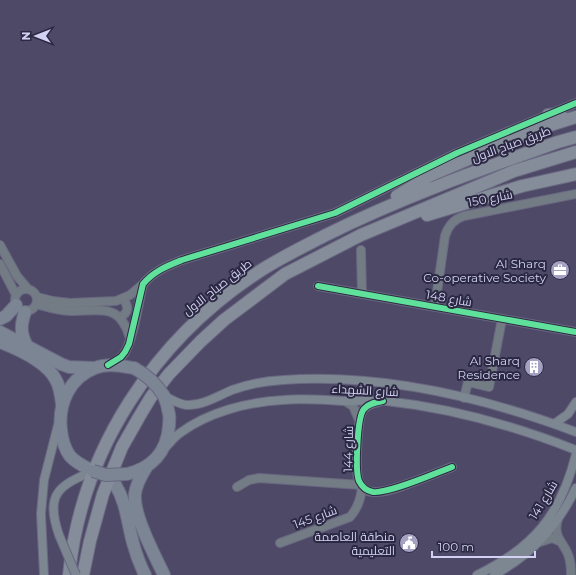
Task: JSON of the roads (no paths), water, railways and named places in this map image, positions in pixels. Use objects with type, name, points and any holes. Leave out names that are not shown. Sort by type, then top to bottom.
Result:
[{"type":"highway","points":[[548,115],[558,114],[572,117]]},
{"type":"highway","points":[[380,209],[406,190],[431,175],[541,128],[572,117]]},
{"type":"highway","name":"طريق صباح الاول","points":[[69,575],[78,522],[89,482],[117,422],[151,370],[189,328],[218,302],[261,270],[297,250],[380,209],[440,184],[576,137]]},
{"type":"highway","points":[[83,575],[90,541],[103,494],[122,447],[150,397],[201,341],[224,320],[285,274],[361,235],[514,171],[576,152]]},
{"type":"highway","points":[[361,235],[522,186],[576,174]]},
{"type":"main road","points":[[0,319],[6,316],[19,304]]},
{"type":"main road","points":[[19,304],[22,337],[26,344]]},
{"type":"main road","points":[[0,332],[69,367],[96,368],[108,365],[117,365],[134,368],[157,384],[164,396],[170,415],[168,434],[162,452],[147,466],[136,472],[106,475],[93,471],[77,462],[71,456],[65,448],[60,419]]},
{"type":"main road","points":[[0,342],[29,356],[52,373],[59,388],[62,404]]},
{"type":"main road","points":[[44,575],[40,514],[44,480],[60,419],[62,404],[68,391],[76,380],[96,368]]},
{"type":"main road","name":"شارع الشهداء","points":[[164,396],[177,402],[196,404],[205,402],[234,390],[265,382],[313,379],[352,380],[381,383],[504,407],[576,432]]},
{"type":"main road","name":"شارع الشهداء","points":[[162,452],[179,433],[208,417],[252,404],[282,400],[384,401],[440,409],[491,421],[536,434],[576,450]]},
{"type":"main road","points":[[554,424],[568,414],[576,402]]},
{"type":"main road","name":"شارع 141","points":[[477,575],[494,567],[514,554],[542,528],[559,502],[568,481],[576,454]]},
{"type":"main road","points":[[147,466],[138,482],[135,493],[135,502],[145,533],[164,575]]},
{"type":"main road","points":[[76,575],[58,535],[53,516],[55,499],[59,492],[72,480],[93,471]]},
{"type":"main road","points":[[106,475],[115,484],[124,501],[132,542],[145,575]]},
{"type":"main road","name":"شارع 141","points":[[494,575],[514,564],[540,542],[558,519],[576,488]]},
{"type":"street","points":[[37,300],[53,300],[70,303],[116,301],[123,299],[130,295],[160,268],[335,214],[457,153],[576,103]]},
{"type":"street","name":"شارع 150","points":[[435,306],[445,236],[448,228],[453,222],[464,216],[575,195]]},
{"type":"street","points":[[0,245],[17,276],[28,289],[32,291],[37,300],[64,311],[106,310],[112,312],[120,317],[128,330],[130,338]]},
{"type":"street","points":[[361,250],[362,294]]},
{"type":"street","points":[[0,264],[19,304],[32,310],[37,300]]},
{"type":"street","points":[[108,365],[121,357],[125,352],[130,338],[143,284]]},
{"type":"street","name":"شارع 148","points":[[318,286],[576,332]]},
{"type":"street","points":[[19,304],[21,290],[28,289]]},
{"type":"street","points":[[120,317],[125,314],[127,310],[127,304],[123,299]]},
{"type":"street","points":[[464,398],[468,382],[489,387],[502,319]]},
{"type":"street","name":"شارع 144","points":[[344,401],[353,406],[359,420]]},
{"type":"street","name":"شارع 144","points":[[362,486],[357,470],[359,420],[366,407],[375,402],[384,401]]},
{"type":"street","name":"شارع 144","points":[[237,488],[249,480],[259,478],[362,486],[371,492],[384,492],[452,467]]},
{"type":"street","name":"شارع 145","points":[[280,543],[350,517],[359,503],[362,486]]},
{"type":"street","points":[[558,519],[556,529],[559,541],[569,557],[571,575]]},
{"type":"street","points":[[540,542],[552,538],[559,541]]},
{"type":"place","name":"Al Sharq Co-operative Society","points":[[560,270]]},
{"type":"place","name":"Al Sharq Residence","points":[[534,367]]},
{"type":"place","name":"منطقة العاصمة التعليمية","points":[[409,543]]}]
